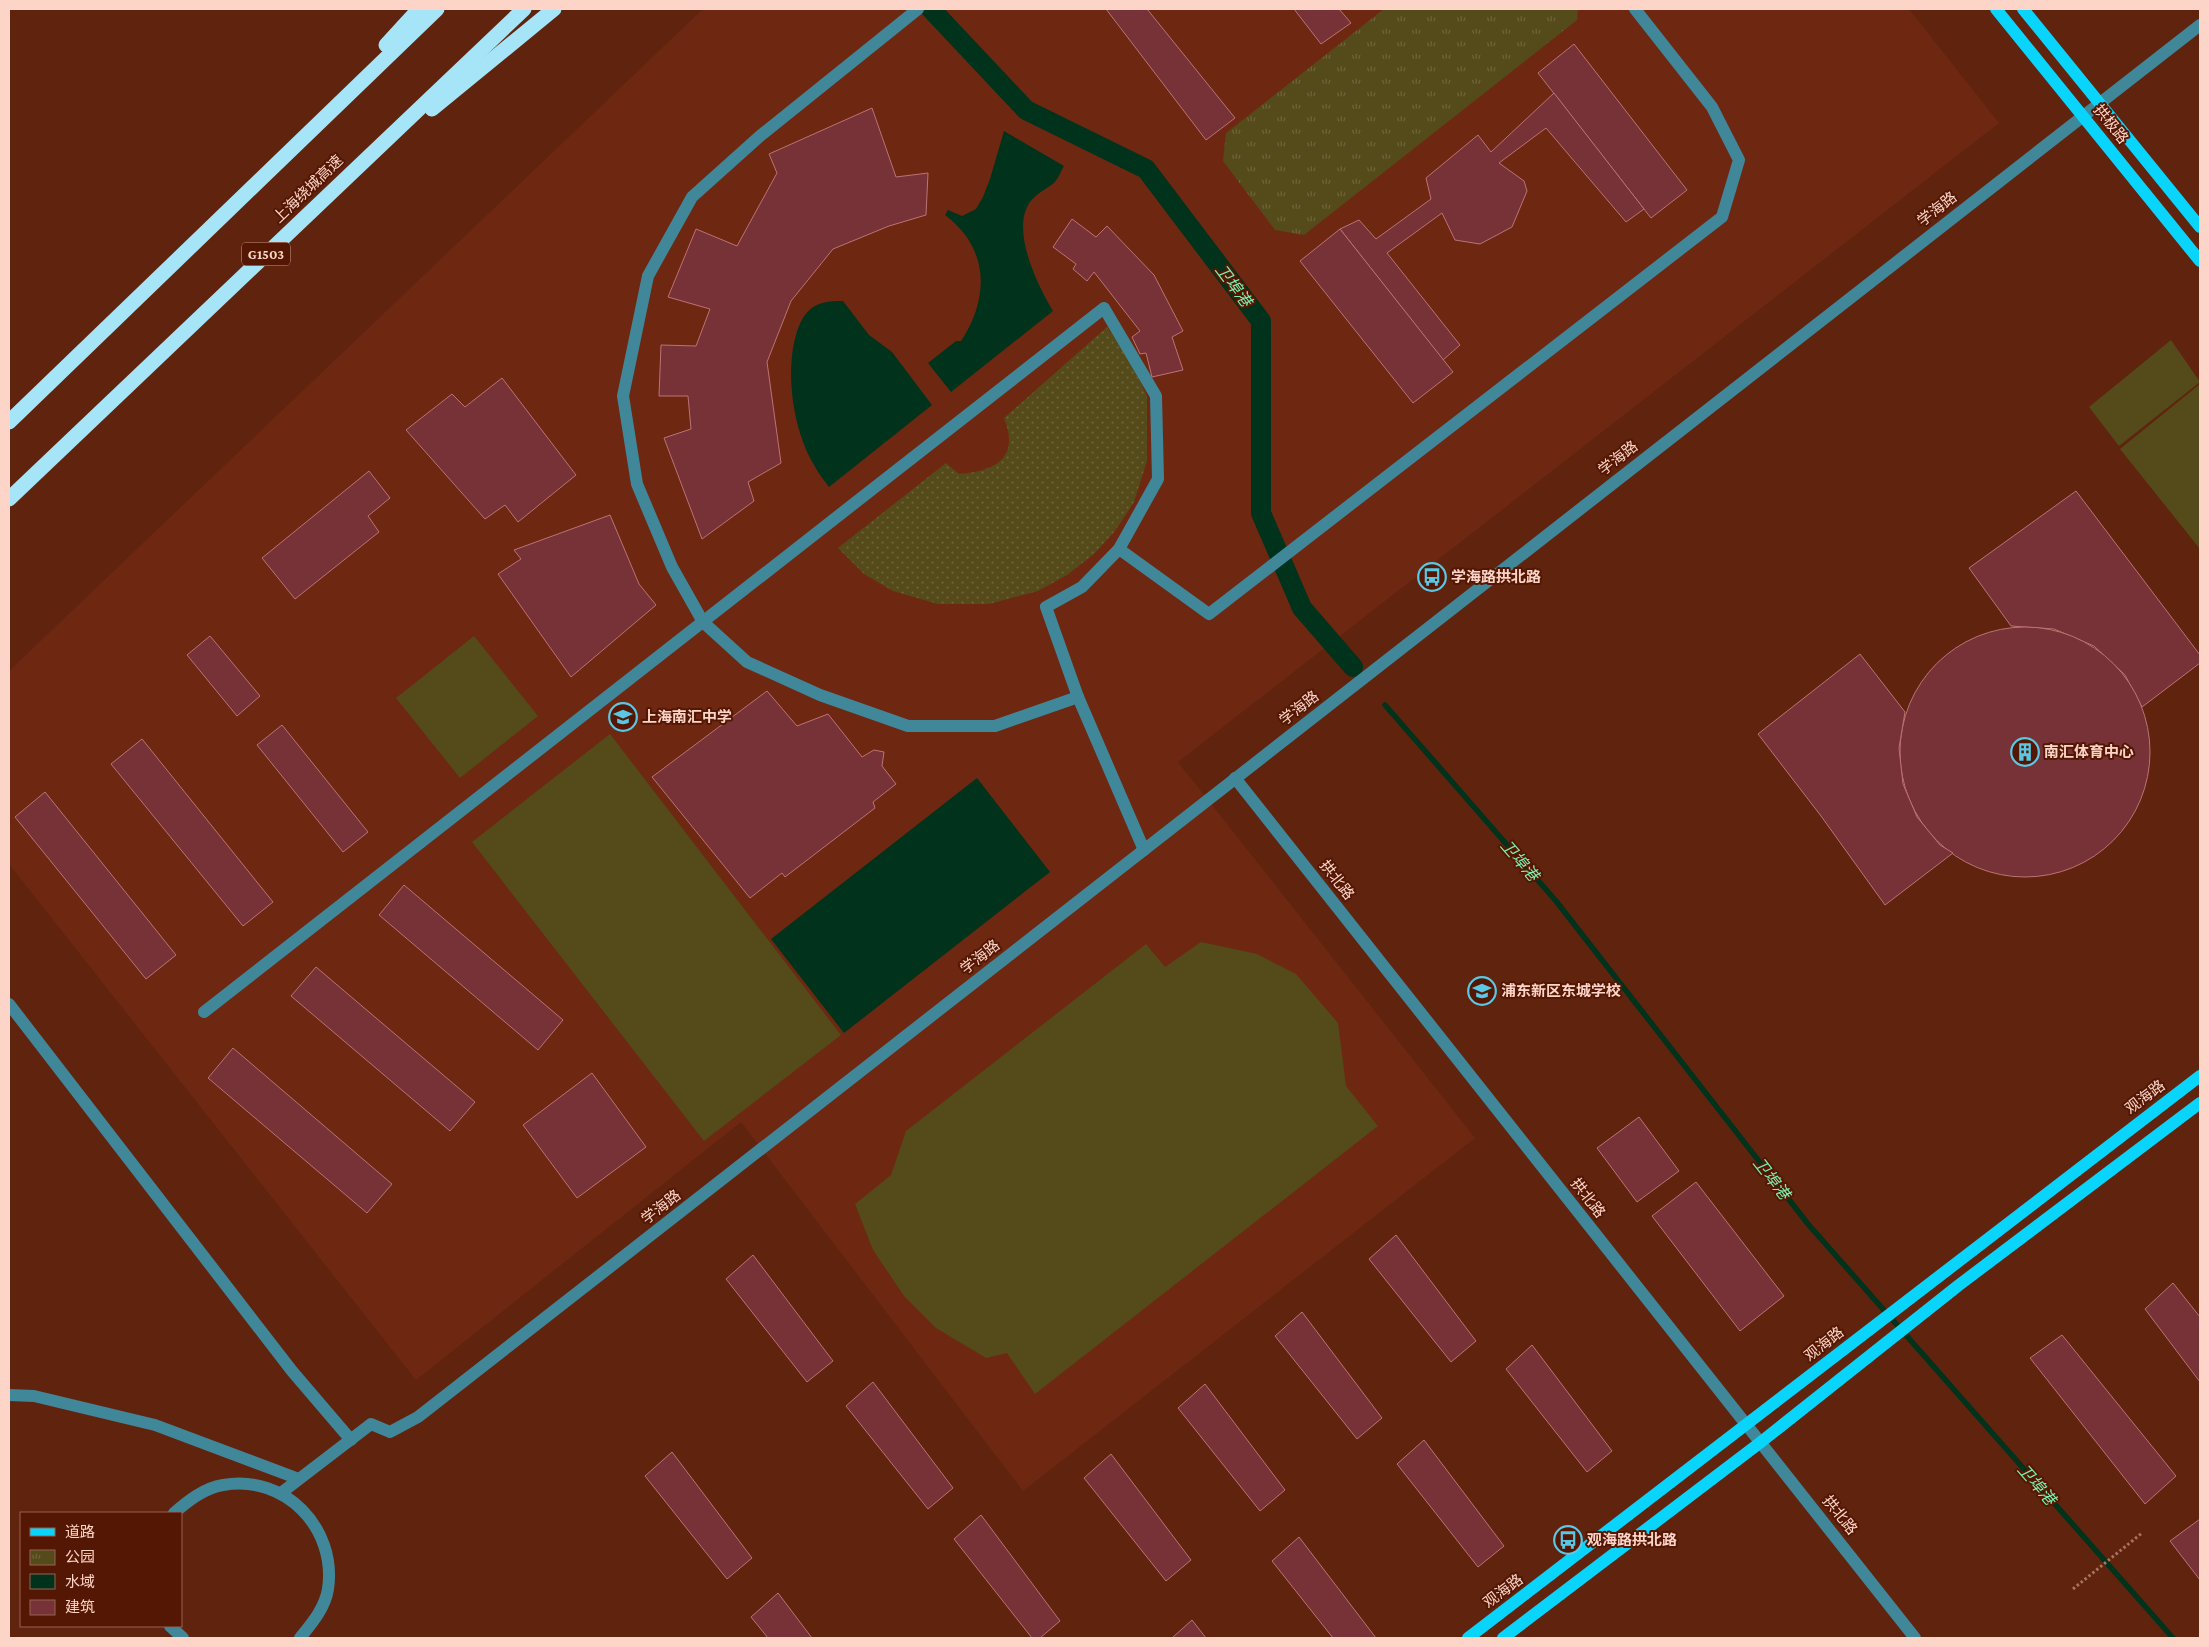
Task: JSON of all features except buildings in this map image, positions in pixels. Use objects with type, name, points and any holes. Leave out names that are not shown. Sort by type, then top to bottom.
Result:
[{"type":"highway","points":[[295,145],[419,9]]},
{"type":"highway","points":[[9,422],[437,9]]},
{"type":"highway","name":"上海绕城高速","points":[[9,499],[524,9]]},
{"type":"highway","points":[[336,187],[554,9]]},
{"type":"main road","points":[[1988,9],[2050,74]]},
{"type":"main road","name":"拱极路","points":[[1996,9],[2200,261]]},
{"type":"main road","name":"拱极路","points":[[2024,9],[2200,227]]},
{"type":"main road","points":[[2032,9],[2066,61]]},
{"type":"main road","name":"观海路","points":[[1468,1638],[2200,1076]]},
{"type":"main road","points":[[1503,1638],[1761,1442],[1894,1335],[2200,1103]]},
{"type":"street","points":[[918,9],[760,136],[692,197],[648,276],[623,396],[636,484],[672,567],[703,622],[747,662],[820,695],[908,726],[995,726],[1078,697]]},
{"type":"street","points":[[1119,549],[1209,614],[1722,217],[1739,160],[1712,107],[1635,9]]},
{"type":"street","name":"学海路","points":[[351,1440],[371,1424],[390,1432],[418,1417],[2200,25]]},
{"type":"street","points":[[204,1012],[1104,308],[1156,396],[1158,479],[1119,549],[1082,586],[1046,607],[1078,697],[1144,850]]},
{"type":"street","name":"拱北路","points":[[1235,778],[1915,1638]]},
{"type":"street","points":[[9,1004],[292,1371],[351,1440],[281,1493]]},
{"type":"street","points":[[9,1395],[34,1396],[155,1425],[299,1479]]},
{"type":"street","points":[[175,1512],[194,1496],[222,1485],[252,1484],[281,1493],[304,1510],[321,1534],[329,1561],[328,1590],[318,1616],[300,1638]]},
{"type":"street","points":[[171,1627],[183,1638]]},
{"type":"path","points":[[2073,1589],[2142,1533]]},
{"type":"shaded area","name":"上海南汇中学","points":[[703,9],[1909,9],[1999,123],[1178,762],[1475,1138],[1023,1491],[741,1122],[416,1380],[9,864],[9,671]]},
{"type":"green space","points":[[1384,9],[1578,9],[1577,20],[1304,235],[1275,230],[1223,161],[1226,133]]},
{"type":"green space","points":[[1107,327],[1129,358],[1147,396],[1147,461],[1134,502],[1115,531],[1094,554],[1067,575],[1038,591],[989,604],[938,604],[893,591],[864,574],[838,548],[946,463],[959,474],[984,470],[994,466],[1007,453],[1009,443],[1004,418]]},
{"type":"green space","points":[[2171,340],[2200,382],[2119,446],[2089,407]]},
{"type":"green space","points":[[2200,384],[2200,549],[2120,449]]},
{"type":"green space","points":[[474,636],[538,716],[460,778],[396,698]]},
{"type":"green space","points":[[610,734],[841,1035],[704,1141],[472,842]]},
{"type":"green space","points":[[1201,942],[1257,954],[1296,974],[1338,1023],[1346,1086],[1378,1126],[1035,1394],[1007,1353],[986,1358],[936,1328],[904,1296],[873,1250],[855,1204],[891,1175],[906,1131],[1146,944],[1165,967]]},
{"type":"water","points":[[1004,131],[1064,166],[1054,183],[1030,202],[1025,214],[1023,227],[1028,258],[1040,287],[1053,311],[951,392],[928,363],[956,341],[961,341],[977,307],[980,274],[977,258],[970,242],[960,228],[945,215],[948,210],[962,216],[976,209],[990,179]]},
{"type":"water","points":[[843,301],[869,335],[892,352],[932,405],[829,487],[816,468],[801,435],[793,401],[791,366],[796,335],[806,314],[813,307],[820,304]]},
{"type":"water","points":[[977,778],[1050,872],[844,1033],[771,939]]},
{"type":"waterway","name":"卫埠港","points":[[931,9],[1026,110],[1146,169],[1261,321],[1261,513],[1302,608],[1353,667]]},
{"type":"waterway","name":"卫埠港","points":[[1385,705],[1556,901],[1808,1224],[2173,1638]]},
{"type":"place","name":"学海路拱北路","points":[[1432,577]]},
{"type":"place","name":"上海南汇中学","points":[[623,717]]},
{"type":"place","name":"南汇体育中心","points":[[2025,752]]},
{"type":"place","name":"浦东新区东城学校","points":[[1482,991]]},
{"type":"place","name":"观海路拱北路","points":[[1568,1540]]}]
